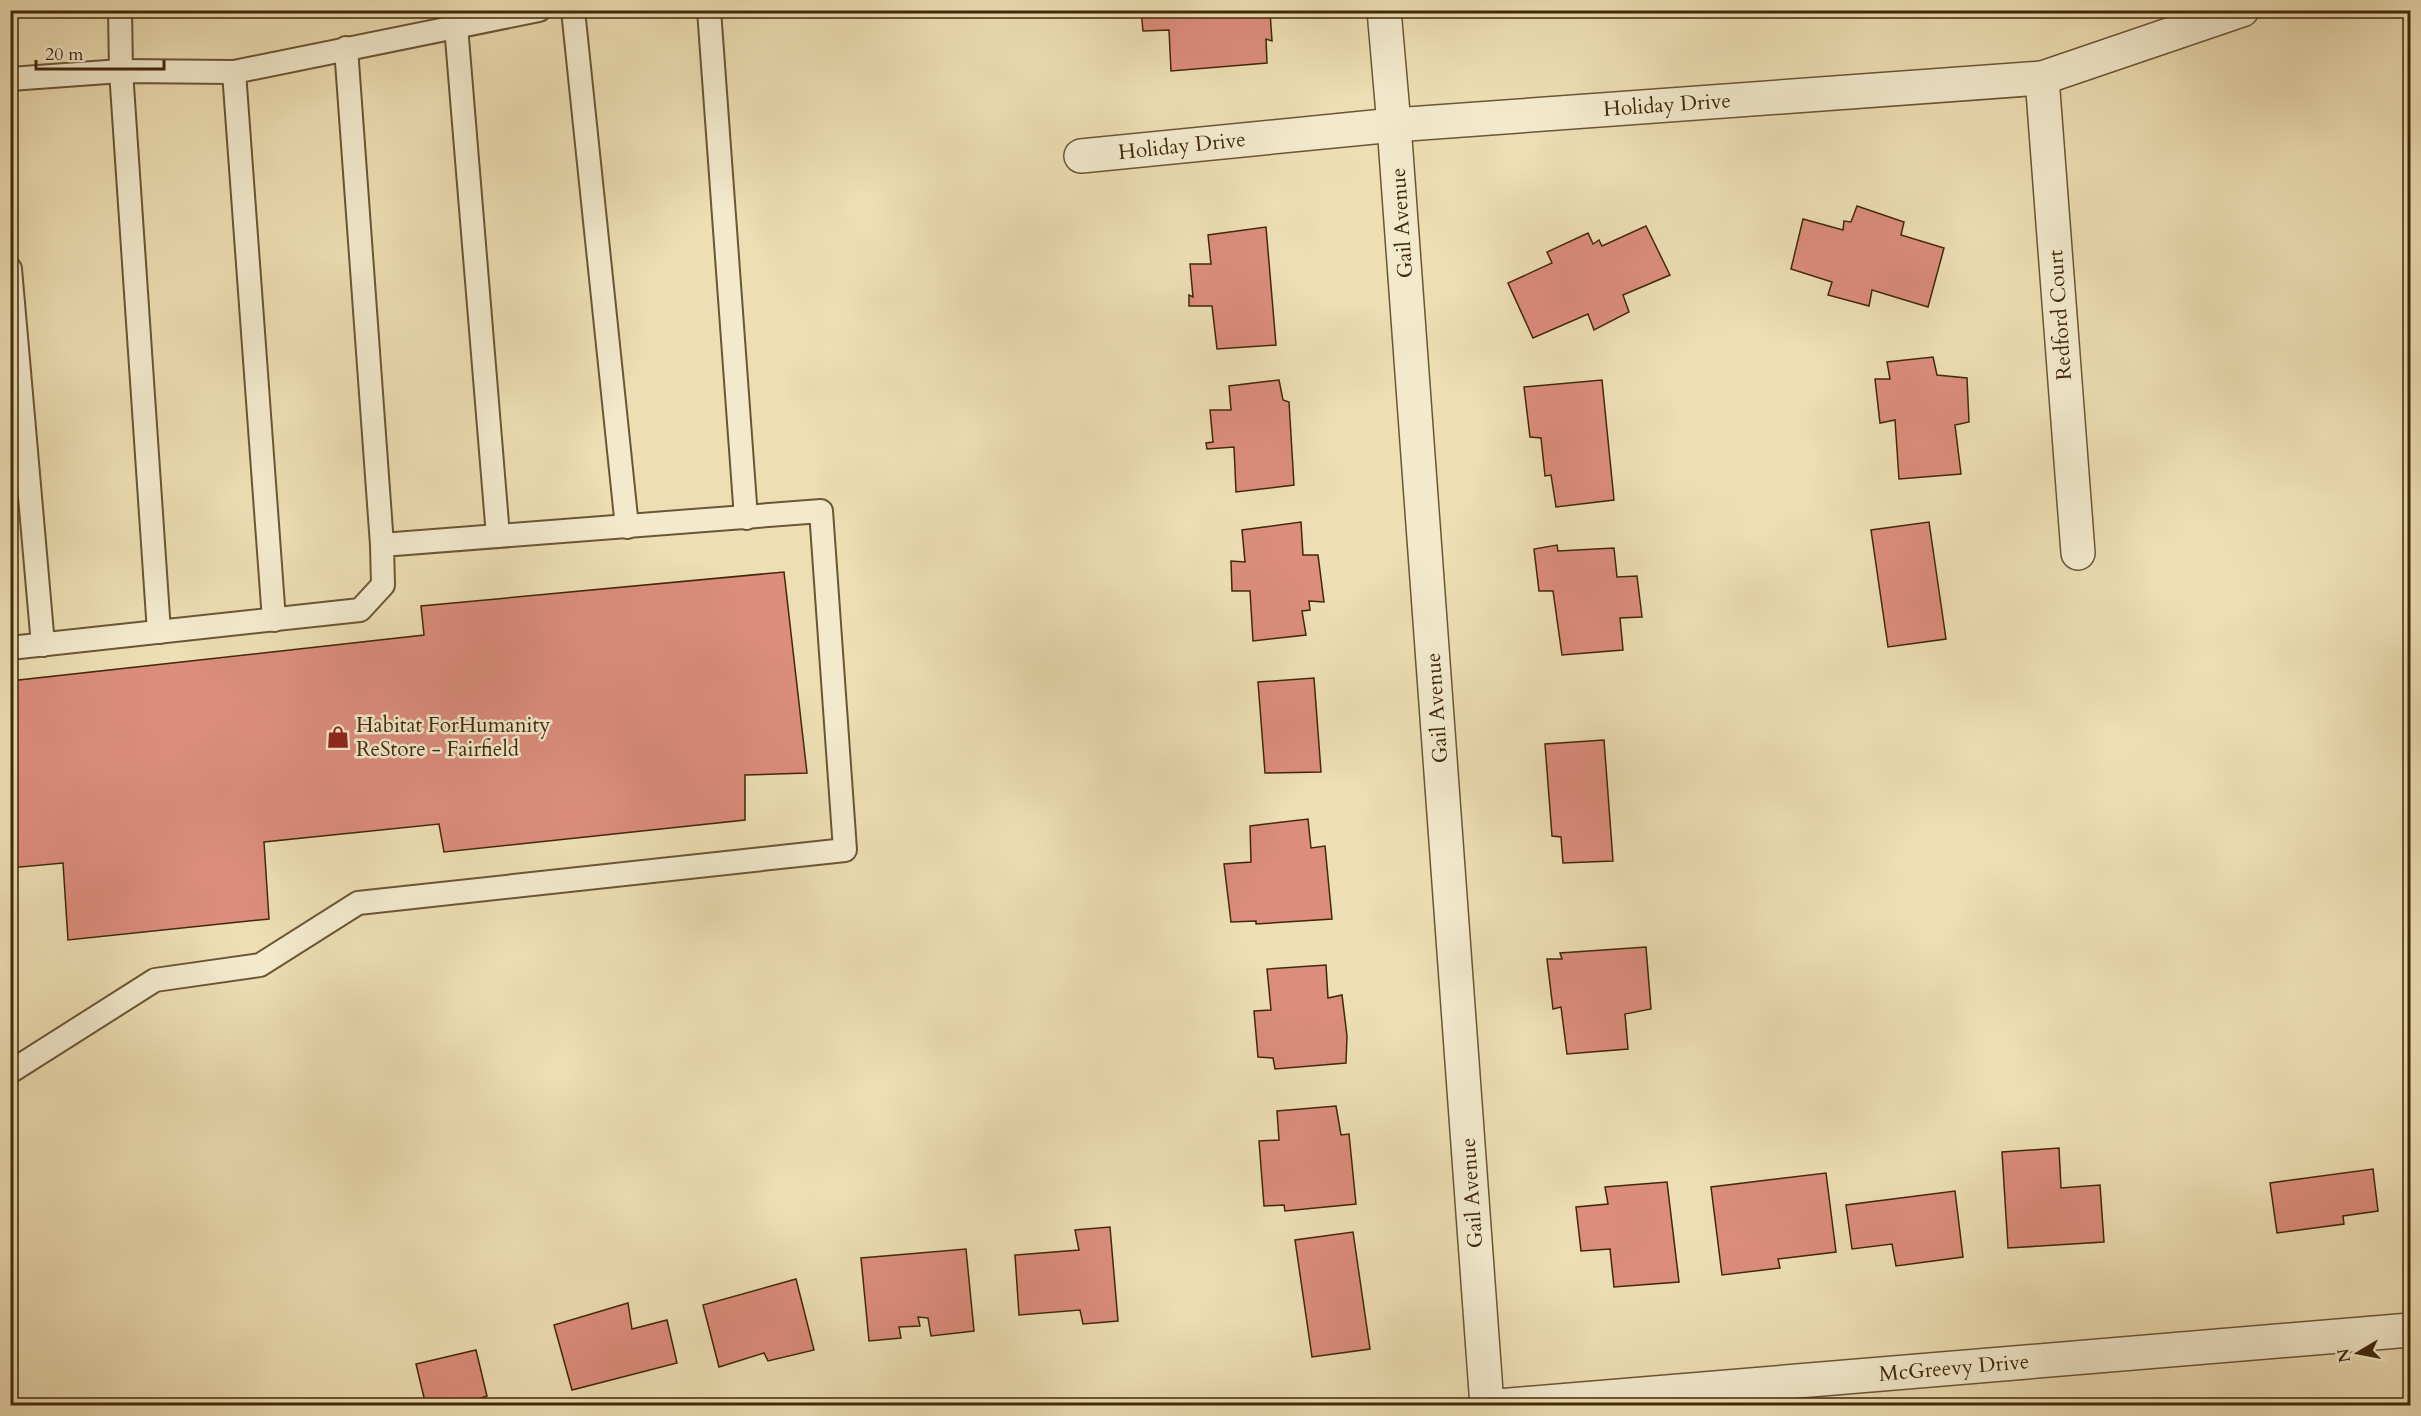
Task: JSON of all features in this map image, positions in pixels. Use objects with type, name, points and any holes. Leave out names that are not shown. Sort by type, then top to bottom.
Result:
[{"type":"street","name":"Gail Avenue","points":[[1384,10],[1487,1406]]},
{"type":"street","name":"Holiday Drive","points":[[1081,156],[1394,125],[2042,78],[2242,10]]},
{"type":"street","name":"Redford Court","points":[[2042,78],[2078,553]]},
{"type":"street","name":"McGreevy Drive","points":[[1498,1406],[2410,1330]]},
{"type":"lane","points":[[120,10],[122,71],[159,632]]},
{"type":"lane","points":[[10,79],[122,71],[234,72],[539,10]]},
{"type":"lane","points":[[573,10],[627,527]]},
{"type":"lane","points":[[709,10],[746,518]]},
{"type":"lane","points":[[456,26],[498,536]]},
{"type":"lane","points":[[10,648],[360,610],[383,585],[346,48]]},
{"type":"lane","points":[[234,72],[274,620]]},
{"type":"lane","points":[[10,269],[43,645]]},
{"type":"lane","points":[[10,1072],[155,980],[260,965],[358,903],[845,850],[821,511],[382,545]]},
{"type":"building","points":[[1141,10],[1270,12],[1272,41],[1266,39],[1267,63],[1171,71],[1169,30],[1143,31]]},
{"type":"building","points":[[1513,10],[1580,10],[1514,17]]},
{"type":"building","points":[[1857,206],[1904,222],[1901,235],[1944,248],[1928,307],[1872,290],[1869,306],[1828,295],[1832,282],[1791,269],[1803,219],[1843,230],[1844,221],[1851,222]]},
{"type":"building","points":[[1646,226],[1670,275],[1623,295],[1629,312],[1594,330],[1588,314],[1533,338],[1508,283],[1552,263],[1547,252],[1588,233],[1593,244],[1599,240],[1602,246]]},
{"type":"building","points":[[1266,227],[1276,345],[1217,349],[1212,306],[1189,306],[1189,295],[1193,297],[1190,264],[1211,264],[1208,235]]},
{"type":"building","points":[[1933,357],[1937,375],[1967,378],[1969,422],[1955,425],[1961,474],[1899,479],[1895,420],[1880,423],[1875,379],[1890,379],[1887,362]]},
{"type":"building","points":[[1279,380],[1283,400],[1289,402],[1294,485],[1236,492],[1234,447],[1207,449],[1206,443],[1213,442],[1210,410],[1231,410],[1229,386]]},
{"type":"building","points":[[1602,380],[1614,500],[1556,507],[1551,475],[1545,476],[1541,438],[1530,437],[1524,387]]},
{"type":"building","points":[[1301,522],[1303,555],[1318,555],[1324,602],[1309,601],[1310,610],[1302,611],[1306,635],[1253,641],[1250,591],[1232,591],[1231,561],[1245,562],[1242,530]]},
{"type":"building","points":[[1929,522],[1946,639],[1888,647],[1871,530]]},
{"type":"building","points":[[1557,545],[1558,551],[1614,548],[1617,577],[1637,576],[1642,617],[1620,618],[1623,650],[1562,655],[1553,591],[1539,591],[1534,549]]},
{"type":"building","points":[[784,572],[807,773],[745,775],[745,820],[444,852],[439,824],[264,842],[269,919],[68,940],[63,863],[10,868],[10,681],[424,635],[421,606]]},
{"type":"building","points":[[1314,678],[1321,772],[1265,773],[1258,682]]},
{"type":"building","points":[[1604,740],[1613,861],[1563,863],[1561,837],[1552,836],[1545,744]]},
{"type":"building","points":[[1308,819],[1311,848],[1325,846],[1332,919],[1256,924],[1256,921],[1231,922],[1224,864],[1251,862],[1250,826]]},
{"type":"building","points":[[1646,947],[1651,1009],[1625,1014],[1628,1049],[1567,1054],[1561,1007],[1553,1009],[1547,959],[1562,959],[1560,953]]},
{"type":"building","points":[[1326,965],[1328,998],[1342,995],[1347,1036],[1346,1063],[1275,1069],[1273,1058],[1258,1057],[1254,1011],[1271,1010],[1267,969]]},
{"type":"building","points":[[1336,1106],[1341,1135],[1349,1134],[1356,1204],[1285,1211],[1284,1205],[1264,1206],[1259,1141],[1279,1140],[1277,1111]]},
{"type":"building","points":[[2059,1148],[2061,1188],[2100,1185],[2104,1242],[2008,1248],[2002,1152]]},
{"type":"building","points":[[2373,1169],[2378,1211],[2343,1216],[2344,1224],[2277,1233],[2270,1183]]},
{"type":"building","points":[[1826,1173],[1836,1252],[1778,1259],[1780,1268],[1722,1275],[1711,1187]]},
{"type":"building","points":[[1667,1182],[1679,1282],[1614,1287],[1610,1249],[1581,1251],[1576,1207],[1608,1204],[1605,1187]]},
{"type":"building","points":[[1955,1191],[1963,1257],[1896,1266],[1892,1244],[1852,1249],[1846,1205]]},
{"type":"building","points":[[1110,1227],[1118,1321],[1083,1324],[1080,1310],[1019,1315],[1015,1255],[1079,1250],[1075,1230]]},
{"type":"building","points":[[1353,1232],[1370,1349],[1312,1357],[1295,1240]]},
{"type":"building","points":[[966,1249],[974,1331],[931,1336],[928,1318],[918,1317],[920,1326],[899,1327],[901,1338],[869,1341],[861,1258]]},
{"type":"building","points":[[796,1279],[814,1350],[768,1361],[764,1353],[719,1367],[703,1305]]},
{"type":"building","points":[[628,1303],[632,1329],[667,1320],[677,1363],[572,1390],[554,1325]]},
{"type":"building","points":[[476,1350],[487,1396],[470,1402],[471,1406],[426,1406],[416,1364]]},
{"type":"place","name":"Habitat ForHumanity ReStore - Fairfield","points":[[338,737]]}]
